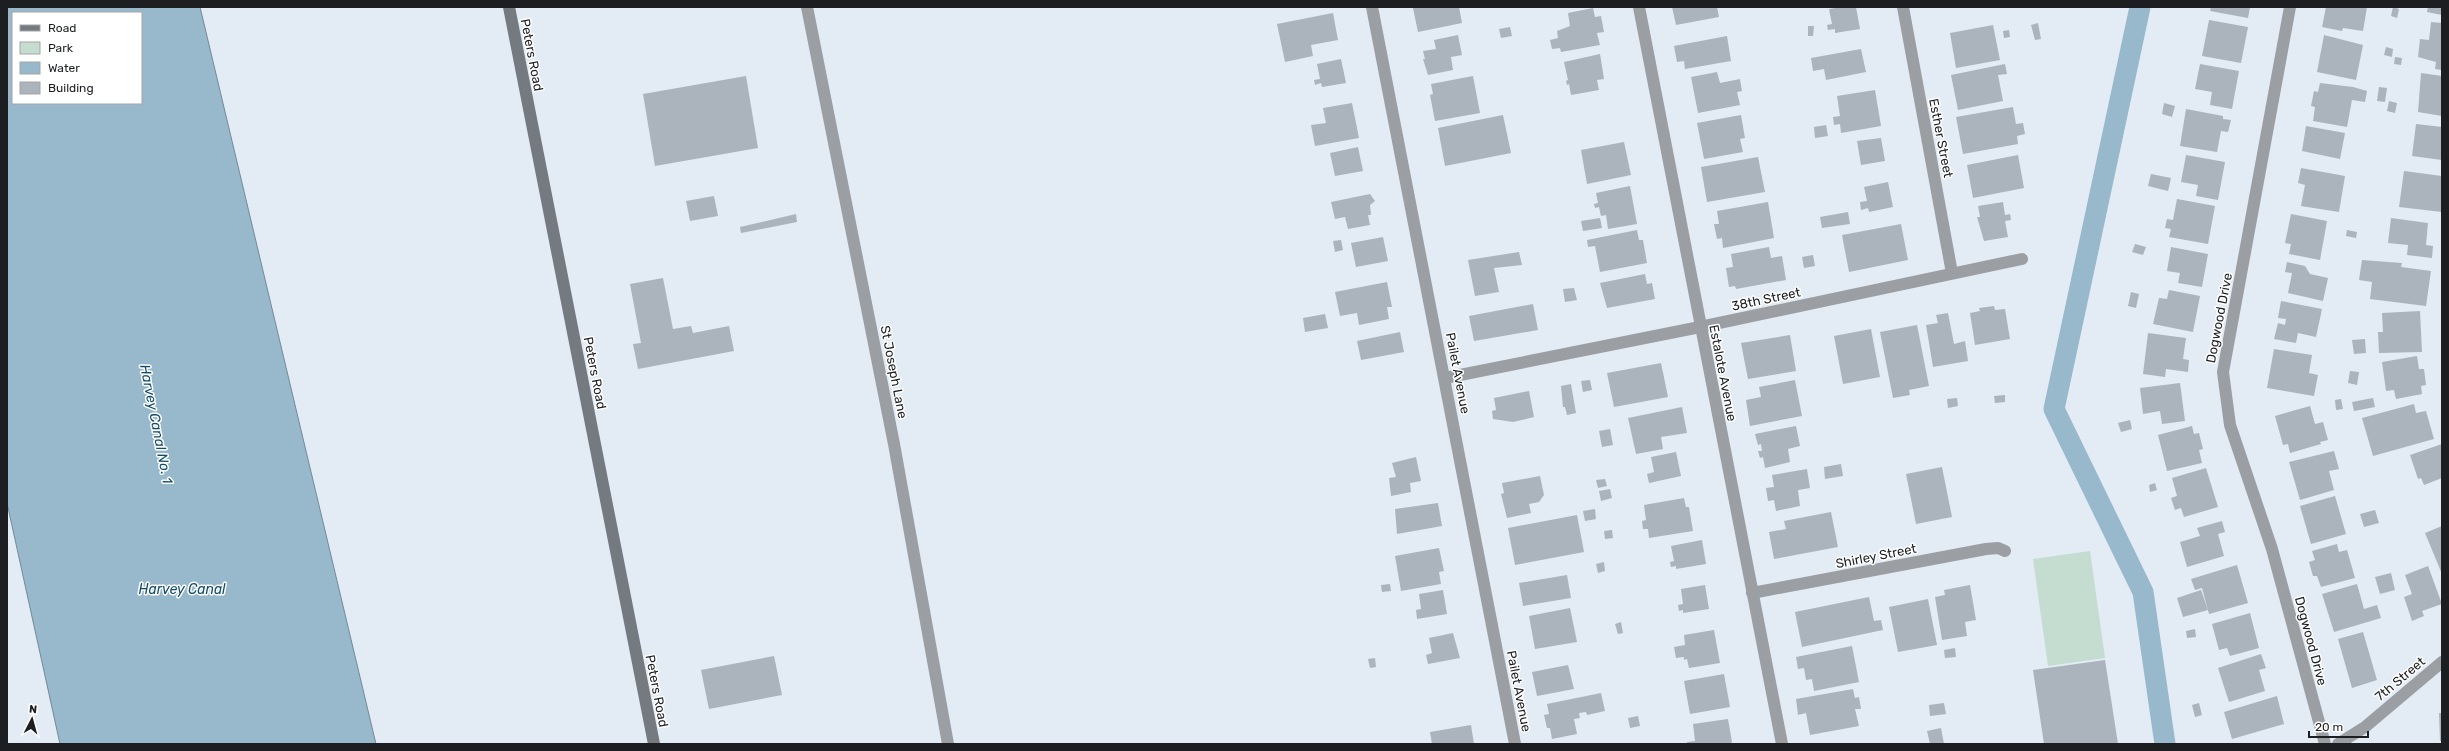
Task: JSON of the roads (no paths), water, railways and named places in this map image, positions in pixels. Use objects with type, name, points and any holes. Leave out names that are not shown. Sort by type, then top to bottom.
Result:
[{"type":"main road","name":"Peters Road","points":[[511,8],[654,744]]},
{"type":"street","name":"St Joseph Lane","points":[[807,7],[894,444],[948,744]]},
{"type":"street","name":"Pailet Avenue","points":[[1372,7],[1516,744]]},
{"type":"street","name":"Estalote Avenue","points":[[1638,7],[1782,744]]},
{"type":"street","name":"Esther Street","points":[[1903,7],[1952,273]]},
{"type":"street","name":"Dogwood Drive","points":[[2290,7],[2223,372],[2230,425],[2272,549],[2325,744]]},
{"type":"street","name":"38th Street","points":[[1445,378],[1700,327],[2022,259]]},
{"type":"street","name":"Shirley Street","points":[[1752,593],[1986,549],[1998,548],[2005,551]]},
{"type":"street","name":"7th Street","points":[[2338,744],[2365,727],[2442,662]]},
{"type":"water","name":"Harvey Canal","points":[[7,7],[200,7],[376,744],[60,744],[7,503]]},
{"type":"waterway","points":[[2140,7],[2054,409],[2143,592],[2165,744]]},
{"type":"water label","name":"Harvey Canal No. 1","points":[[156,424]]}]
